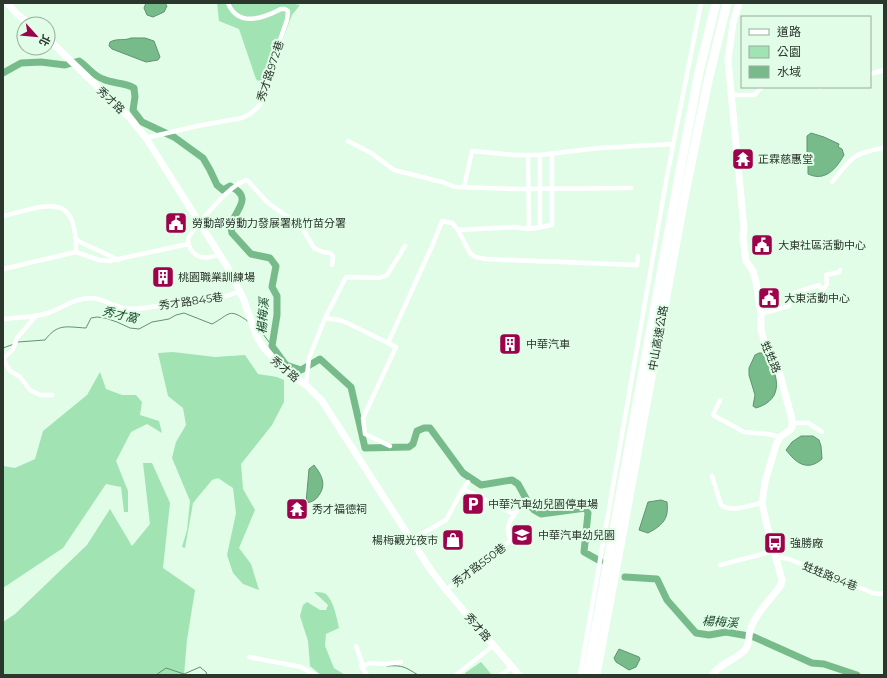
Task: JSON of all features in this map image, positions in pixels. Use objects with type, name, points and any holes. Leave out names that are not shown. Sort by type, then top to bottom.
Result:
[{"type":"highway","name":"中山高速公路","points":[[587,675],[678,176],[699,72],[716,3]]},
{"type":"highway","name":"中山高速公路","points":[[596,675],[686,188],[708,81],[727,3]]},
{"type":"main road","points":[[7,3],[19,16]]},
{"type":"main road","name":"甡甡路","points":[[739,3],[733,23],[728,60],[730,95],[744,228],[743,238],[746,261],[753,271],[761,314],[761,329],[765,345],[777,364],[785,397],[792,416],[792,423]]},
{"type":"main road","name":"秀才路","points":[[56,47],[128,116],[146,138],[228,268],[240,291],[257,337],[263,347],[284,370],[313,391],[325,406],[411,540],[446,590],[519,675]]},
{"type":"main road","points":[[713,675],[715,670],[745,650],[754,621],[781,585],[782,580],[762,503],[765,482],[776,444],[780,438],[790,430],[792,423]]},
{"type":"street","name":"秀才路972巷","points":[[146,138],[197,126],[242,118],[250,114],[263,100],[274,58],[287,20],[288,11],[281,9],[258,19],[249,19],[237,14],[232,10],[228,3]]},
{"type":"street","points":[[580,675],[674,144],[701,3]]},
{"type":"street","points":[[871,74],[884,70]]},
{"type":"street","points":[[730,95],[754,95],[761,88]]},
{"type":"street","points":[[348,141],[371,153],[394,170],[442,182],[455,187],[528,189],[631,188]]},
{"type":"street","points":[[464,187],[472,150],[540,155],[599,148],[674,144]]},
{"type":"street","points":[[832,182],[852,158],[866,151],[884,148]]},
{"type":"street","points":[[458,230],[517,227],[529,228],[552,225],[552,153]]},
{"type":"street","points":[[528,155],[529,228]]},
{"type":"street","points":[[540,155],[540,227]]},
{"type":"street","points":[[219,255],[204,258],[193,253],[188,244],[190,234],[228,192],[239,183],[246,180],[268,203],[301,226],[313,246],[323,252],[330,253],[333,256],[332,264]]},
{"type":"street","points":[[3,216],[50,205],[61,207],[67,212],[73,221],[76,239],[76,252]]},
{"type":"street","points":[[388,343],[442,221],[452,223],[458,230],[470,253],[475,257],[486,259],[637,265],[638,256]]},
{"type":"street","points":[[76,239],[119,260]]},
{"type":"street","points":[[3,269],[76,252],[99,260],[109,261],[188,244]]},
{"type":"street","points":[[306,385],[309,358],[325,318],[346,277],[379,278],[387,275],[405,246]]},
{"type":"street","points":[[761,314],[789,306],[791,294],[796,291],[819,286],[822,291],[827,284],[826,275],[839,272],[840,270]]},
{"type":"street","name":"秀才路845巷","points":[[3,319],[36,317],[49,313],[76,300],[91,298],[97,298],[124,308],[135,308],[223,298],[240,291]]},
{"type":"street","points":[[36,317],[17,338],[13,349],[3,359],[10,371],[20,377],[30,390],[40,396],[52,395]]},
{"type":"street","points":[[325,318],[345,322],[396,346],[363,418],[365,434],[390,446]]},
{"type":"street","points":[[720,400],[713,415],[744,432],[768,434],[780,438]]},
{"type":"street","points":[[792,423],[808,424],[822,432]]},
{"type":"street","points":[[712,476],[721,505],[724,507],[730,509],[762,503]]},
{"type":"street","points":[[411,540],[446,520],[468,482]]},
{"type":"street","points":[[463,489],[514,514],[527,500]]},
{"type":"street","name":"秀才路550巷","points":[[446,590],[512,541],[508,536],[507,529],[514,514]]},
{"type":"street","points":[[720,565],[775,554]]},
{"type":"street","name":"甡甡路94巷","points":[[775,554],[873,593],[879,594],[884,592]]},
{"type":"street","points":[[456,675],[494,645]]},
{"type":"street","points":[[356,646],[362,663],[361,666],[367,675]]},
{"type":"street","points":[[249,656],[301,667],[315,675]]},
{"type":"street","points":[[362,668],[370,663],[385,664],[401,662]]},
{"type":"street","points":[[501,675],[512,666]]},
{"type":"green space","points":[[217,3],[289,3],[300,5],[292,15],[265,86],[256,79],[239,29],[219,21]]},
{"type":"green space","points":[[173,352],[215,357],[245,355],[258,374],[277,377],[284,380],[284,402],[272,425],[241,464],[243,489],[255,510],[239,548],[251,564],[259,590],[243,584],[233,573],[227,555],[236,513],[233,488],[218,478],[212,480],[193,503],[185,548],[182,547],[187,530],[190,501],[172,458],[176,442],[186,425],[183,408],[168,396],[158,353]]},
{"type":"green space","points":[[100,372],[106,389],[122,395],[136,395],[142,402],[140,415],[159,421],[162,433],[147,424],[131,432],[116,461],[128,491],[128,512],[124,512],[121,487],[106,484],[63,548],[3,588],[3,466],[15,468],[35,459],[43,431],[87,395]]},
{"type":"green space","points":[[143,463],[152,463],[170,503],[163,568],[195,590],[187,640],[184,675],[3,675],[3,622],[15,614],[87,545],[110,509],[132,546],[150,524]]},
{"type":"green space","points":[[314,592],[324,593],[327,595],[334,609],[339,628],[326,634],[325,646],[334,668],[345,675],[321,675],[310,666],[308,641],[300,616],[303,605],[307,602],[320,610],[326,610],[328,605]]},
{"type":"green space","points":[[481,662],[491,674],[490,675],[467,675],[465,673]]},
{"type":"water","points":[[146,3],[165,3],[167,6],[164,12],[153,17],[147,15],[144,8]]},
{"type":"water","points":[[131,38],[145,38],[154,41],[160,57],[158,60],[146,62],[112,49],[109,46],[110,42]]},
{"type":"water","points":[[811,133],[839,144],[838,147],[842,149],[844,155],[834,169],[825,175],[814,176],[808,174],[807,136]]},
{"type":"water","points":[[764,353],[769,361],[776,377],[776,385],[772,398],[766,404],[756,408],[753,406],[755,395],[749,375],[749,368],[755,355]]},
{"type":"water","points":[[801,436],[813,436],[819,440],[822,459],[817,463],[811,465],[802,464],[794,459],[786,450],[792,442]]},
{"type":"water","points":[[314,465],[321,476],[323,487],[317,498],[306,503],[309,469]]},
{"type":"water","points":[[661,500],[667,502],[667,513],[664,521],[648,533],[639,530],[648,502]]},
{"type":"water","points":[[619,649],[639,657],[640,659],[636,667],[629,670],[616,662],[614,658]]},
{"type":"waterway","name":"楊梅溪","points":[[3,73],[21,63],[41,62],[65,65],[79,61],[99,78],[134,88],[135,97],[133,110],[142,122],[174,137],[203,158],[217,185],[223,190],[230,186],[238,191],[242,197],[240,208],[231,226],[232,233],[251,254],[270,258],[276,266],[272,287],[277,296],[277,315],[272,346],[286,365],[301,370],[320,359],[351,387],[365,448],[409,447],[413,444],[417,431],[424,428],[430,428],[463,473],[481,485],[512,480],[518,484],[534,510],[541,514],[586,508],[588,513],[584,552],[600,561]]},
{"type":"waterway","name":"秀才窩","points":[[18,342],[45,340],[58,328],[86,328],[91,318],[97,317],[105,318],[130,328],[139,329],[152,322],[169,319],[184,313],[212,324],[233,313],[249,322]]},
{"type":"waterway","name":"秀才窩","points":[[258,329],[272,346]]},
{"type":"waterway","name":"秀才窩","points":[[3,348],[14,344]]},
{"type":"waterway","name":"楊梅溪","points":[[625,577],[657,579],[667,600],[696,633],[709,635],[726,632],[754,637],[812,663],[824,664],[857,675]]},
{"type":"waterway","points":[[387,666],[404,667],[418,675]]},
{"type":"waterway","points":[[156,675],[166,668],[184,674],[200,667],[206,672],[207,675]]},
{"type":"place","name":"正霖慈惠堂","points":[[743,159]]},
{"type":"place","name":"勞動部勞動力發展署桃竹苗分署","points":[[176,223]]},
{"type":"place","name":"大東社區活動中心","points":[[762,245]]},
{"type":"place","name":"桃園職業訓練場","points":[[163,277]]},
{"type":"place","name":"大東活動中心","points":[[769,298]]},
{"type":"place","name":"中華汽車","points":[[510,344]]},
{"type":"place","name":"中華汽車幼兒園停車場","points":[[473,504]]},
{"type":"place","name":"秀才福德祠","points":[[297,509]]},
{"type":"place","name":"中華汽車幼兒園","points":[[522,535]]},
{"type":"place","name":"楊梅觀光夜市","points":[[453,540]]},
{"type":"place","name":"強勝廠","points":[[775,543]]}]
